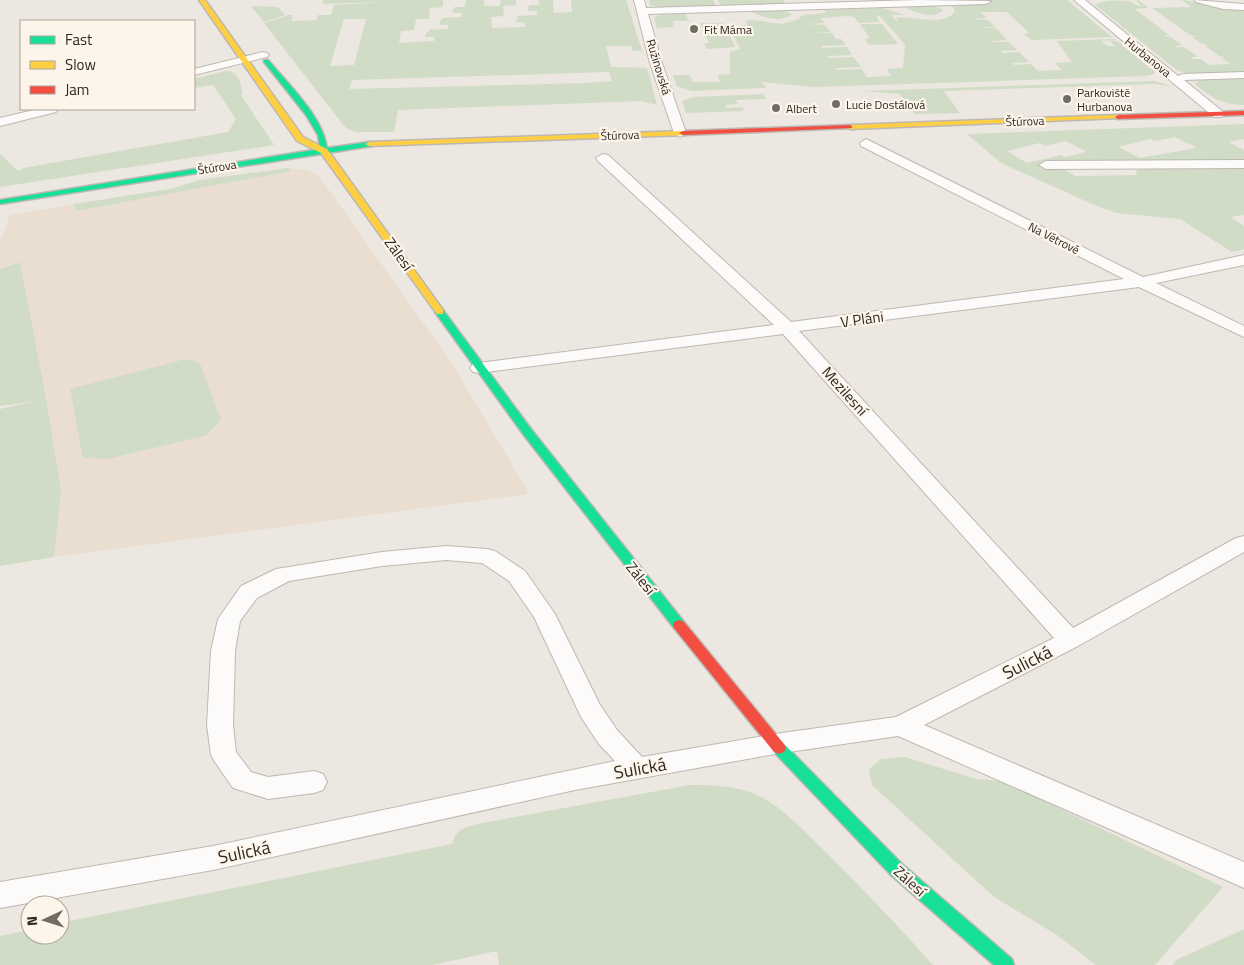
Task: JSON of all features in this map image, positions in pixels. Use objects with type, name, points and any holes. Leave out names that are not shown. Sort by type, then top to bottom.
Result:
[{"type":"main road","name":"Zálesí","points":[[202,0],[300,139],[324,150]]},
{"type":"main road","name":"Zálesí","points":[[260,52],[309,114],[322,135],[324,150],[479,368],[580,502],[774,744],[897,870],[1006,965]]},
{"type":"main road","name":"Štúrova","points":[[0,202],[358,144],[1244,114]]},
{"type":"street","name":"Hurbanova","points":[[1078,0],[1218,114]]},
{"type":"street","points":[[1199,0],[1224,6],[1244,8]]},
{"type":"street","points":[[640,5],[986,2]]},
{"type":"street","name":"Ružinovská","points":[[640,5],[656,63],[680,133]]},
{"type":"street","points":[[195,72],[245,59],[260,52]]},
{"type":"street","points":[[1184,77],[1244,75]]},
{"type":"street","points":[[0,122],[48,110]]},
{"type":"street","name":"Na Větrově","points":[[866,143],[1244,332]]},
{"type":"street","name":"Mezilesní","points":[[603,158],[788,329],[1070,640]]},
{"type":"street","points":[[1046,165],[1244,164]]},
{"type":"street","name":"V Pláni","points":[[479,368],[1141,282],[1244,260]]},
{"type":"street","name":"Sulická","points":[[0,895],[213,858],[575,779],[774,744],[900,726],[1070,640],[1244,543]]},
{"type":"street","points":[[314,782],[268,788],[242,780],[224,755],[220,726],[223,651],[229,620],[249,592],[284,574],[382,559],[446,553],[487,556],[518,576],[544,614],[590,710],[608,737],[637,768]]},
{"type":"street","points":[[900,726],[1244,875]]},
{"type":"shaded area","points":[[288,168],[307,170],[319,176],[453,365],[529,494],[54,557],[61,491],[19,262],[0,269],[0,242],[10,215],[74,204],[76,211],[290,171]]},
{"type":"green space","points":[[324,0],[443,0],[443,7],[430,8],[429,19],[416,19],[414,30],[401,31],[399,43],[434,41],[434,37],[425,37],[426,33],[429,32],[429,30],[426,30],[448,29],[448,25],[439,25],[443,19],[440,18],[462,17],[462,13],[453,13],[453,9],[456,8],[453,7],[465,7],[466,0],[484,0],[484,6],[500,6],[501,0],[516,0],[516,5],[503,6],[504,16],[491,17],[492,28],[525,27],[525,23],[516,22],[516,19],[519,18],[516,16],[537,15],[537,11],[528,11],[528,7],[530,5],[539,5],[539,0],[553,0],[554,13],[572,12],[571,0],[626,0],[642,51],[633,51],[631,46],[606,46],[611,67],[647,68],[657,105],[641,101],[398,110],[394,132],[355,132],[345,127],[264,23],[289,15],[293,15],[291,21],[316,20],[318,15],[331,15],[334,5],[385,2],[322,4]],"holes":[[[344,19],[366,19],[354,65],[330,66]],[[609,72],[612,81],[587,83],[349,89],[352,80]]]},
{"type":"green space","points":[[649,0],[713,0],[716,6],[660,7],[650,5]]},
{"type":"green space","points":[[718,0],[783,0],[785,4],[721,5]]},
{"type":"green space","points":[[985,0],[1067,0],[1112,37],[1031,40],[1024,34],[1029,33],[1007,12],[981,12],[986,18],[969,19],[988,20],[995,27],[978,28],[996,28],[1007,40],[991,42],[1009,42],[1017,50],[1001,51],[1002,53],[1019,52],[1029,62],[1013,63],[1014,65],[1031,64],[1038,71],[1062,70],[1055,63],[1072,62],[1057,41],[1115,39],[1101,41],[1107,46],[1115,46],[1110,41],[1117,41],[1155,72],[1145,76],[814,87],[761,82],[767,88],[692,91],[677,86],[673,75],[690,75],[693,82],[720,82],[718,75],[730,74],[730,52],[740,49],[729,26],[747,25],[745,21],[752,20],[782,24],[797,20],[803,15],[826,13],[824,10],[883,8],[905,15],[891,15],[896,21],[898,21],[896,18],[937,20],[951,15],[955,10],[951,5],[987,2]],"holes":[[[876,16],[880,16],[905,45],[903,68],[887,69],[891,76],[867,77],[862,69],[836,70],[836,68],[861,67],[853,57],[828,58],[828,56],[852,55],[847,47],[822,48],[821,46],[846,45],[841,39],[836,39],[832,33],[812,33],[831,32],[825,25],[807,24],[825,23],[821,18],[854,17],[859,23],[880,22]]]},
{"type":"green space","points":[[1119,0],[1129,1],[1142,6],[1136,1],[1138,0],[1148,8],[1135,9],[1169,35],[1162,36],[1171,37],[1182,45],[1176,47],[1184,47],[1198,57],[1191,57],[1192,59],[1201,59],[1209,65],[1230,64],[1222,58],[1225,57],[1219,56],[1205,46],[1208,45],[1202,44],[1192,37],[1196,36],[1190,35],[1152,8],[1191,7],[1182,0],[1185,0],[1220,9],[1244,11],[1244,73],[1188,74],[1177,70],[1095,5],[1106,1]]},
{"type":"green space","points":[[931,5],[943,10],[934,15],[928,15],[901,6]]},
{"type":"green space","points":[[251,6],[278,7],[285,15],[264,22]]},
{"type":"green space","points":[[781,9],[792,14],[782,19],[777,19],[750,11]]},
{"type":"green space","points":[[685,13],[689,21],[673,21],[674,27],[657,28],[654,18],[656,16]]},
{"type":"green space","points":[[700,23],[724,23],[735,47],[707,49],[704,43],[709,43]]},
{"type":"green space","points":[[860,24],[882,24],[898,44],[869,45],[865,39],[870,38]]},
{"type":"green space","points":[[225,71],[233,72],[241,85],[243,94],[241,95],[274,145],[0,187],[0,154],[18,171],[23,168],[228,132],[236,119],[213,85],[195,88],[195,79]]},
{"type":"green space","points":[[1244,78],[1244,105],[1230,104],[1217,99],[1195,84],[1201,79]]},
{"type":"green space","points":[[1155,81],[1173,87],[1156,84],[944,91],[960,113],[915,114],[900,94],[863,91]]},
{"type":"green space","points":[[763,94],[766,99],[736,100],[738,104],[725,105],[727,108],[743,107],[744,109],[740,110],[745,111],[686,113],[682,101],[693,97]]},
{"type":"green space","points":[[1244,124],[1244,139],[1228,142],[1244,150],[1244,161],[1042,163],[1046,170],[1065,170],[1075,176],[1136,175],[1137,170],[1143,169],[1244,168],[1244,215],[1230,217],[1244,226],[1244,249],[1232,252],[1180,219],[1116,213],[1090,203],[1001,163],[967,134]],"holes":[[[1175,137],[1197,148],[1140,158],[1118,147],[1150,139],[1154,141]],[[1066,141],[1087,152],[1065,157],[1061,155],[1027,163],[1007,151],[1040,143],[1045,146]]]},
{"type":"green space","points":[[288,168],[291,171],[76,211],[74,204],[170,189],[200,180]]},
{"type":"green space","points":[[20,262],[61,491],[54,557],[0,566],[0,409],[36,401],[0,406],[0,269]]},
{"type":"green space","points":[[182,360],[193,360],[200,364],[221,419],[207,435],[108,459],[83,458],[70,389]]},
{"type":"green space","points":[[905,757],[976,779],[1002,781],[1223,887],[1155,965],[1096,965],[1057,935],[994,897],[872,785],[869,769],[881,759]]},
{"type":"green space","points":[[690,785],[720,786],[750,792],[783,811],[799,826],[933,965],[499,965],[497,951],[432,965],[0,965],[0,936],[20,932],[20,945],[70,945],[70,921],[452,844],[456,834],[460,831],[482,823]]},
{"type":"green space","points":[[1244,929],[1244,965],[1173,965],[1176,960]]},
{"type":"traffic: fast","points":[[266,61],[309,114],[322,135],[324,151]]},
{"type":"traffic: fast","points":[[0,202],[369,144]]},
{"type":"traffic: fast","points":[[440,312],[527,432],[679,625]]},
{"type":"traffic: fast","points":[[779,748],[897,870],[1006,965]]},
{"type":"traffic: slow","points":[[202,0],[300,139],[324,151],[440,312]]},
{"type":"traffic: slow","points":[[850,127],[1118,117]]},
{"type":"traffic: slow","points":[[369,144],[683,133]]},
{"type":"traffic: jam","points":[[1118,117],[1244,113]]},
{"type":"traffic: jam","points":[[683,133],[850,127]]},
{"type":"traffic: jam","points":[[679,625],[779,748]]},
{"type":"place","name":"Fit Máma","points":[[694,29]]},
{"type":"place","name":"Parkoviště Hurbanova","points":[[1067,99]]},
{"type":"place","name":"Lucie Dostálová","points":[[836,104]]},
{"type":"place","name":"Albert","points":[[776,108]]}]
